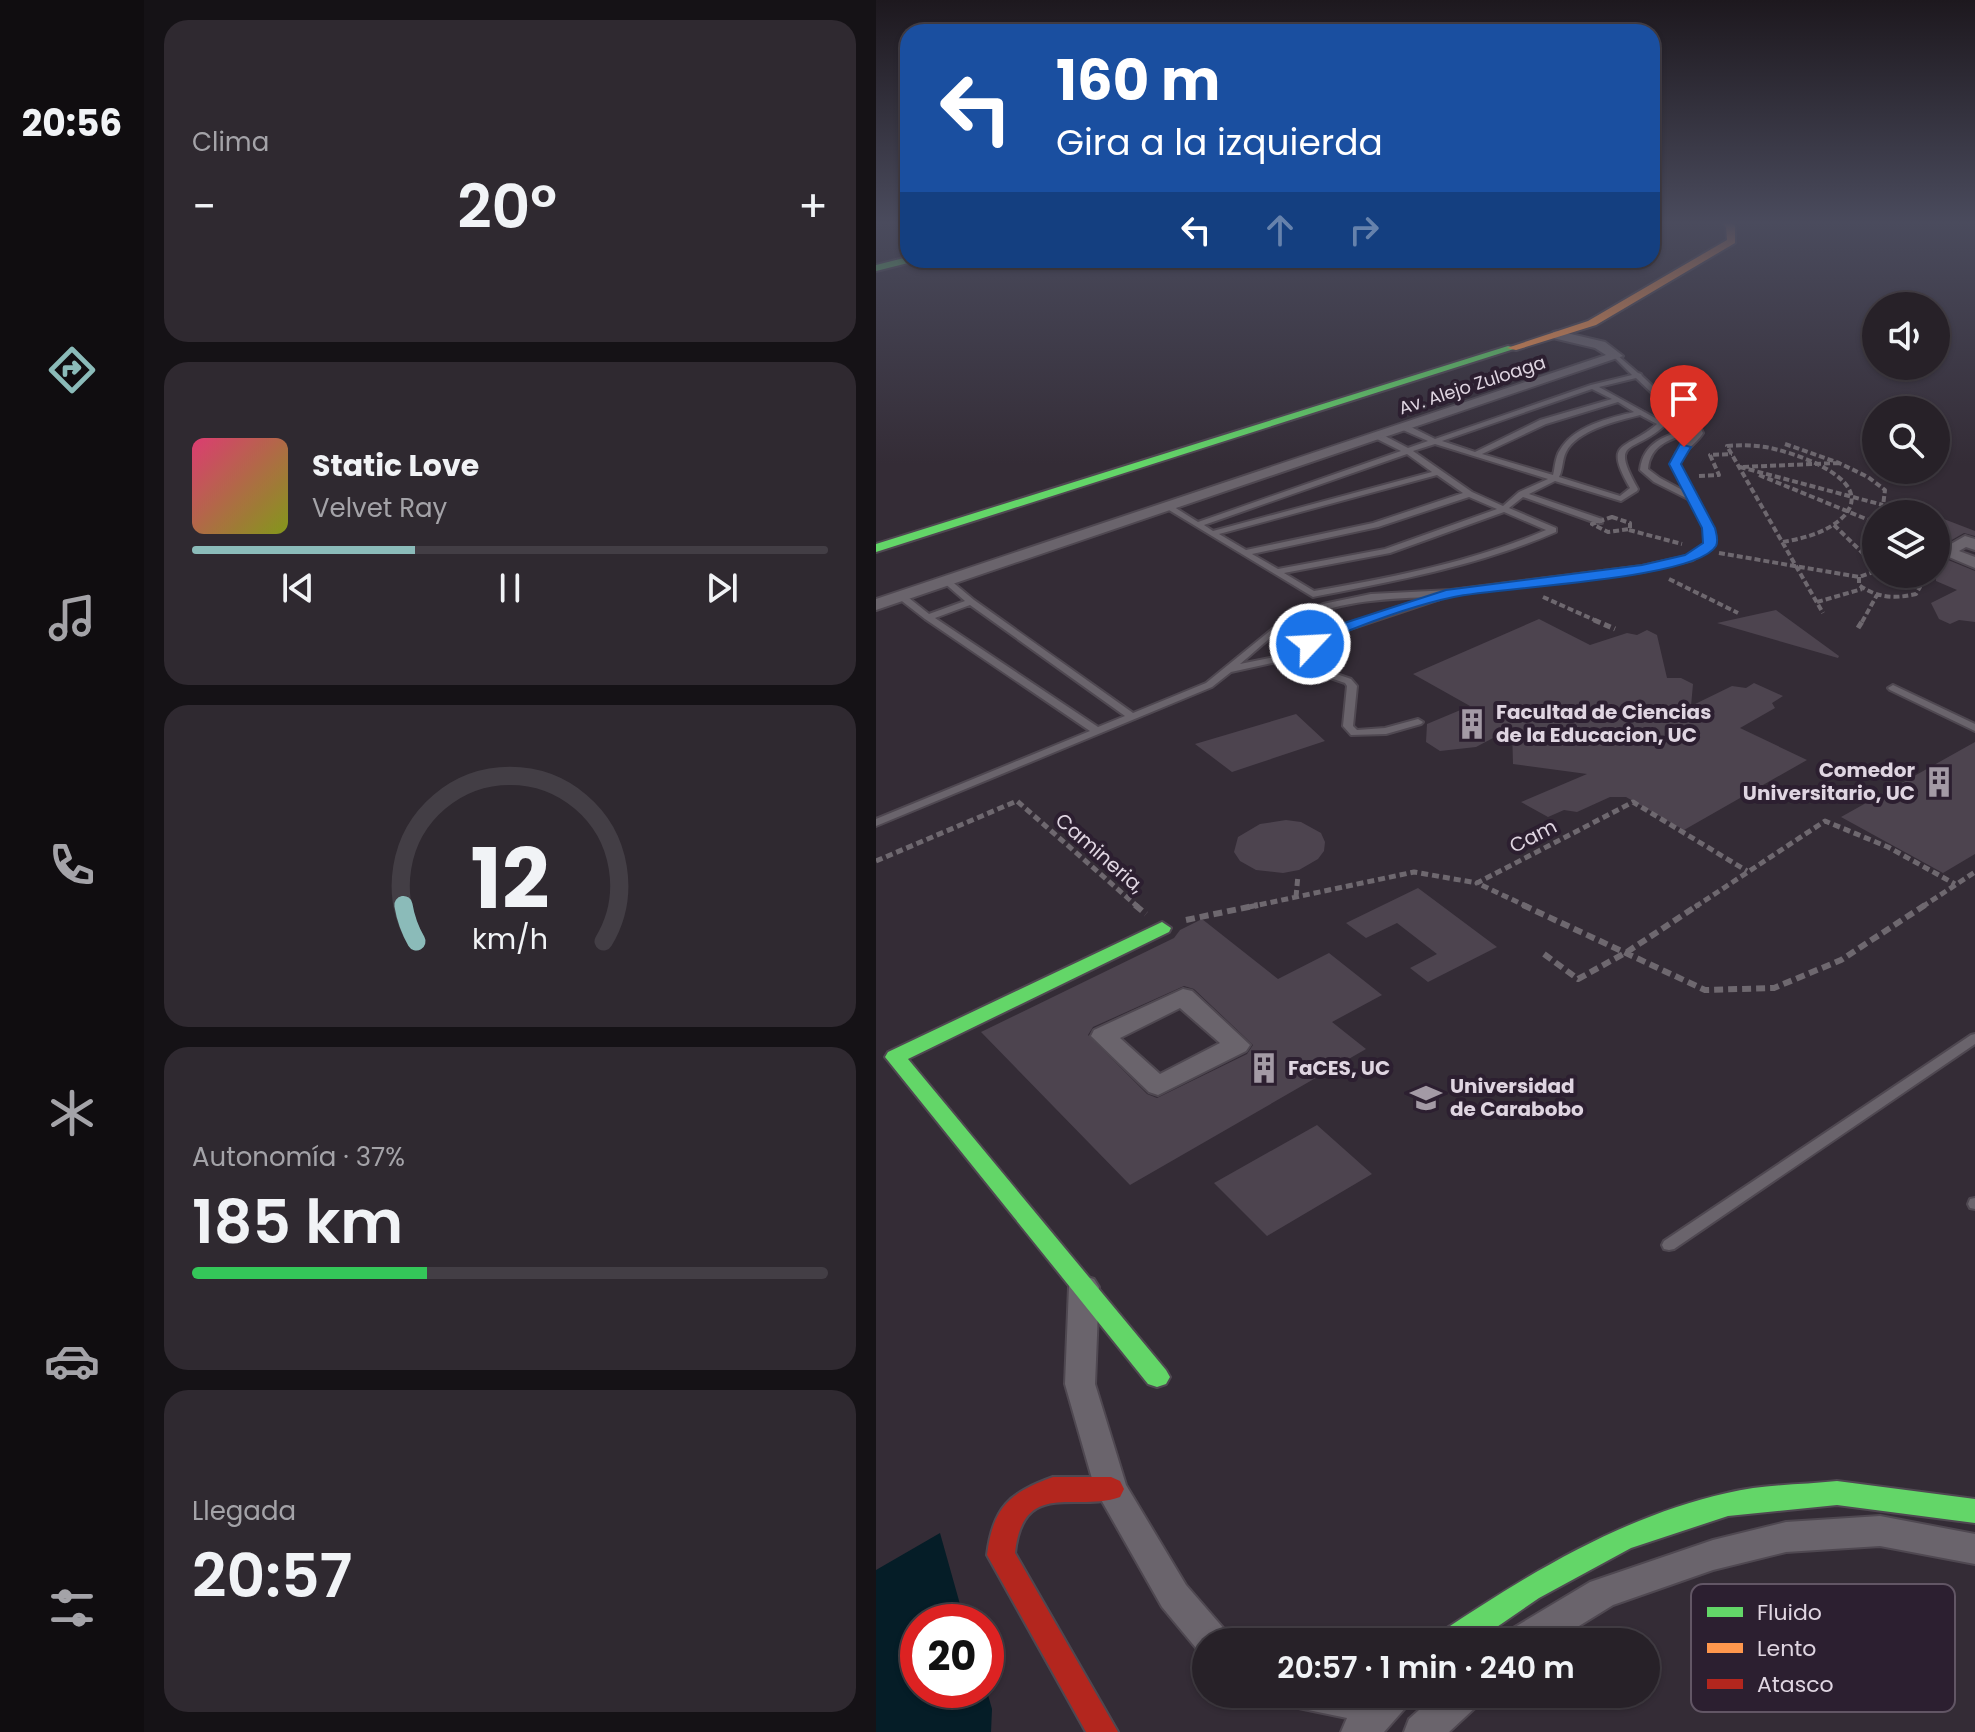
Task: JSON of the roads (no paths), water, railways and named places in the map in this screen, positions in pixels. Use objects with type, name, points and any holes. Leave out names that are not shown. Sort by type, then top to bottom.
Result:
[{"type":"main road","points":[[1558,335],[1630,303]]},
{"type":"main road","name":"Av. Alejo Zuloaga","points":[[876,548],[1558,335]]},
{"type":"main road","points":[[1157,1377],[895,1057],[1158,924]]},
{"type":"main road","points":[[1103,1732],[1001,1555],[1004,1527],[1026,1501],[1053,1489],[1111,1489]]},
{"type":"main road","points":[[1472,1628],[1529,1589],[1623,1538],[1728,1504],[1837,1493],[1975,1511]]},
{"type":"street","name":"Av. Alejo Zuloaga","points":[[1558,335],[1600,345],[1616,356]]},
{"type":"street","name":"Av. Alejo Zuloaga","points":[[876,605],[1616,356]]},
{"type":"street","points":[[1975,545],[1965,541],[1945,552],[1975,563]]},
{"type":"street","points":[[1183,997],[1237,1045],[1158,1086],[1103,1036],[1183,997]]},
{"type":"street","points":[[1084,1287],[1080,1384],[1111,1489],[1174,1596],[1201,1628]]},
{"type":"street","points":[[1545,1628],[1602,1593],[1713,1555],[1786,1537],[1880,1531],[1975,1549]]},
{"type":"street","points":[[1422,1732],[1449,1708]]},
{"type":"lane","points":[[876,823],[1209,685],[1284,624],[1312,610],[1371,597],[1451,593],[1642,569],[1678,562],[1704,549],[1710,544],[1709,528],[1675,464],[1676,458],[1698,437],[1697,429],[1616,356]]},
{"type":"lane","points":[[1199,524],[1593,386],[1639,375]]},
{"type":"lane","points":[[1406,428],[1436,442],[1621,499],[1634,489],[1620,466],[1620,455],[1630,442],[1662,424],[1593,386]]},
{"type":"lane","points":[[1476,454],[1543,422],[1619,400]]},
{"type":"lane","points":[[1278,572],[1387,551],[1502,510],[1522,494],[1554,479],[1562,452],[1573,439],[1598,425],[1641,412]]},
{"type":"lane","points":[[1693,498],[1657,480],[1644,470],[1643,461],[1653,445],[1697,429]]},
{"type":"lane","points":[[1168,507],[1313,594],[1472,560],[1513,548],[1553,530],[1469,494],[1409,452],[1380,437]]},
{"type":"lane","points":[[1214,533],[1436,473]]},
{"type":"lane","points":[[1246,553],[1334,536],[1413,514],[1469,494]]},
{"type":"lane","points":[[1522,494],[1599,521]]},
{"type":"lane","points":[[946,581],[1132,717]]},
{"type":"lane","points":[[1231,669],[1282,658],[1338,630],[1451,593]]},
{"type":"lane","points":[[901,596],[1097,731]]},
{"type":"lane","points":[[928,617],[971,602]]},
{"type":"lane","points":[[1282,658],[1348,681],[1352,686],[1348,726],[1354,733],[1386,731],[1418,722]]},
{"type":"lane","points":[[1893,688],[1975,728]]},
{"type":"lane","points":[[1669,1245],[1975,1038]]},
{"type":"water","points":[[940,1533],[960,1604],[900,1604],[900,1708],[992,1708],[991,1732],[876,1732],[876,1570]]},
{"type":"place","name":"Facultad de Ciencias de la Educacion, UC","points":[[1472,724]]},
{"type":"place","name":"Comedor Universitario, UC","points":[[1939,782]]},
{"type":"place","name":"FaCES, UC","points":[[1264,1068]]},
{"type":"place","name":"Universidad de Carabobo","points":[[1426,1098]]}]
